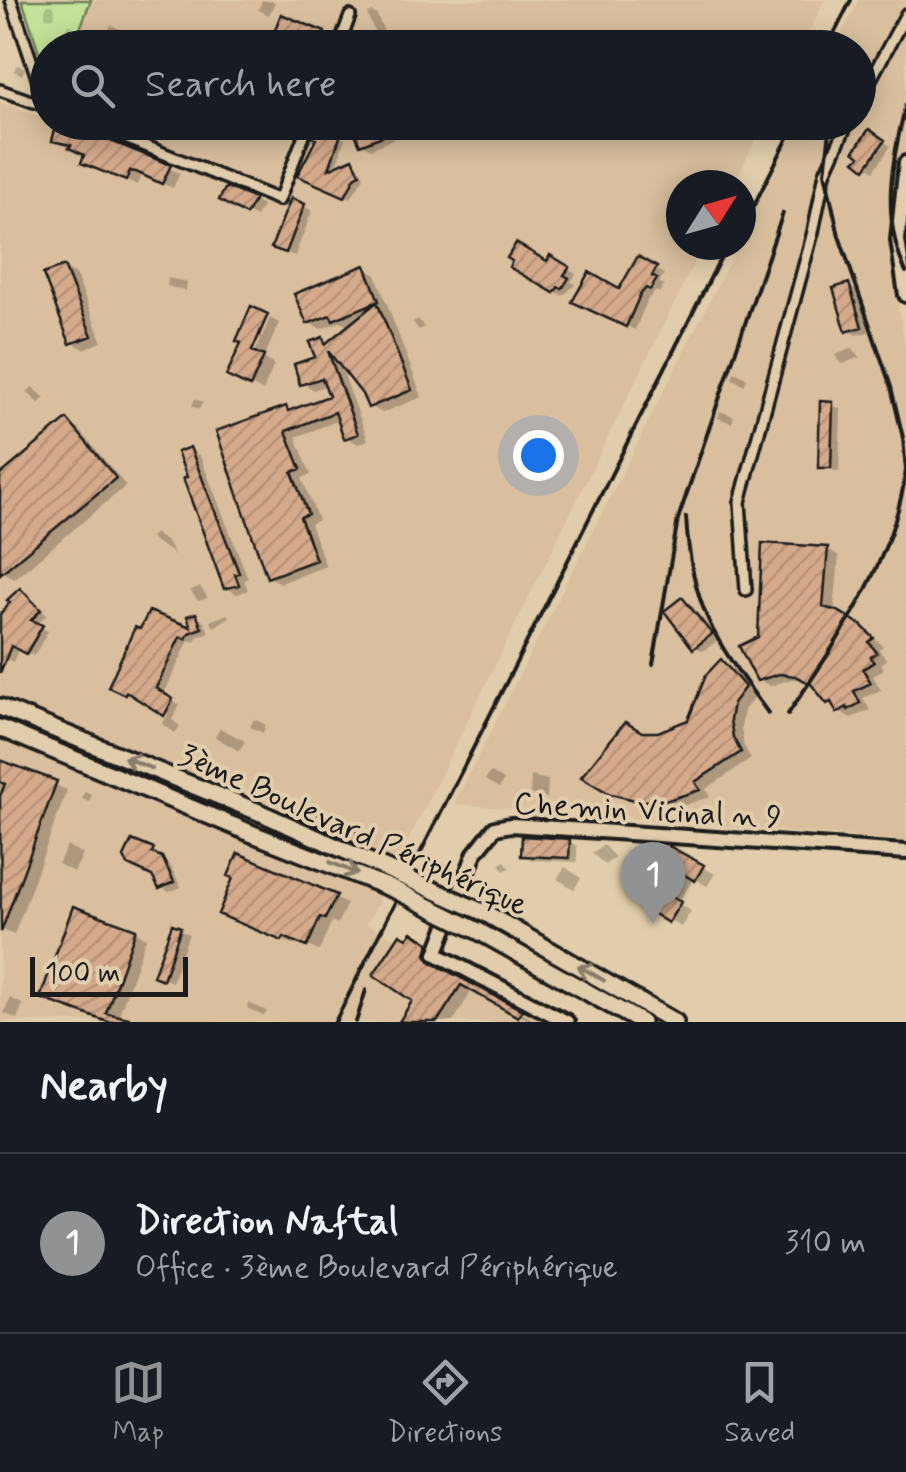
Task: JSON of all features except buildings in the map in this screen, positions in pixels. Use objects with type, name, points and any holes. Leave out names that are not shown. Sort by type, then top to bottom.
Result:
[{"type":"highway","name":"3ème Boulevard Périphérique","points":[[0,706],[436,888],[676,1022]]},
{"type":"highway","name":"3ème Boulevard Périphérique","points":[[0,728],[253,834],[350,870],[478,931],[640,1022]]},
{"type":"street","points":[[10,0],[30,58]]},
{"type":"street","points":[[876,70],[906,14]]},
{"type":"street","points":[[345,30],[350,16]]},
{"type":"street","points":[[0,90],[30,101]]},
{"type":"street","points":[[131,140],[279,200],[302,140]]},
{"type":"street","points":[[746,590],[740,502],[813,232],[825,172],[840,140]]},
{"type":"street","points":[[906,163],[898,240],[906,295]]},
{"type":"street","name":"Chemin Vicinal n 9","points":[[567,1022],[436,954],[474,852],[496,828],[601,831],[904,856]]},
{"type":"shaded area","points":[[91,0],[825,0],[810,30],[80,30]]},
{"type":"shaded area","points":[[859,0],[906,0],[906,148],[889,244],[906,352],[906,841],[454,804],[730,260],[756,260],[756,208],[790,140],[876,140],[876,30],[844,30]]},
{"type":"shaded area","points":[[0,102],[30,113],[30,140],[756,140],[740,170],[666,170],[666,260],[696,260],[367,924],[551,1022],[0,1022]]},
{"type":"green space","points":[[22,0],[91,0],[80,30],[32,30]]},
{"type":"railway","points":[[836,30],[851,0]]},
{"type":"railway","points":[[906,104],[891,188],[893,231],[906,272]]},
{"type":"railway","points":[[756,201],[787,140]]},
{"type":"railway","points":[[829,140],[825,173],[839,236],[891,387],[906,470]]},
{"type":"railway","points":[[653,664],[678,519],[783,213]]},
{"type":"railway","points":[[335,1022],[719,260]]},
{"type":"railway","points":[[788,714],[844,628],[877,567],[900,503],[906,470]]},
{"type":"railway","points":[[686,517],[694,576],[709,622],[768,713]]},
{"type":"railway","points":[[356,1022],[366,990]]},
{"type":"place","name":"Direction Naftal","points":[[653,924]]}]
